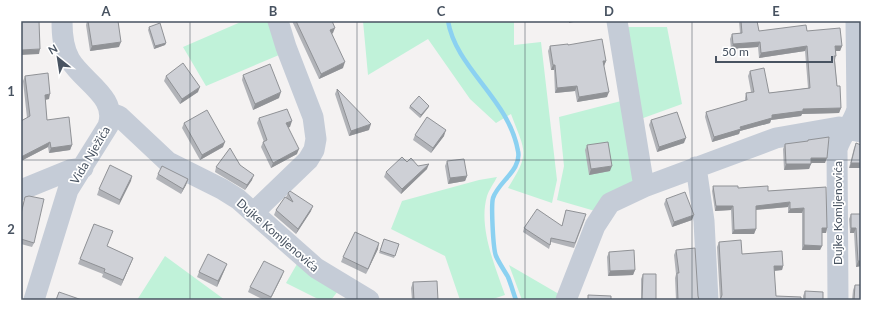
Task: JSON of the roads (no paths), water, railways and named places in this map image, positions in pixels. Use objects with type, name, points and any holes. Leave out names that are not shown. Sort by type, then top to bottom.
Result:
[{"type":"street","name":"Vida Nježića","points":[[34,300],[68,190],[108,126],[111,114],[109,104],[70,59],[65,48],[62,21]]},
{"type":"street","points":[[254,212],[308,160],[314,150],[316,139],[313,117],[286,47],[278,21]]},
{"type":"street","points":[[617,21],[644,187]]},
{"type":"street","name":"Dujke Komljenovića","points":[[838,300],[837,149],[854,131],[859,85],[856,21]]},
{"type":"street","name":"Dujke Komljenovića","points":[[111,114],[120,116],[168,162],[222,189],[254,212],[316,268],[369,300]]},
{"type":"street","points":[[566,300],[584,251],[601,216],[610,203],[644,187],[776,138],[839,127],[854,131]]},
{"type":"street","points":[[696,167],[704,221],[708,300]]},
{"type":"street","points":[[21,190],[70,170],[83,168]]},
{"type":"waterway","points":[[448,21],[453,38],[461,54],[471,70],[494,100],[513,132],[518,151],[518,158],[513,170],[493,198],[492,209],[493,236],[496,256],[508,277],[516,300]]}]
